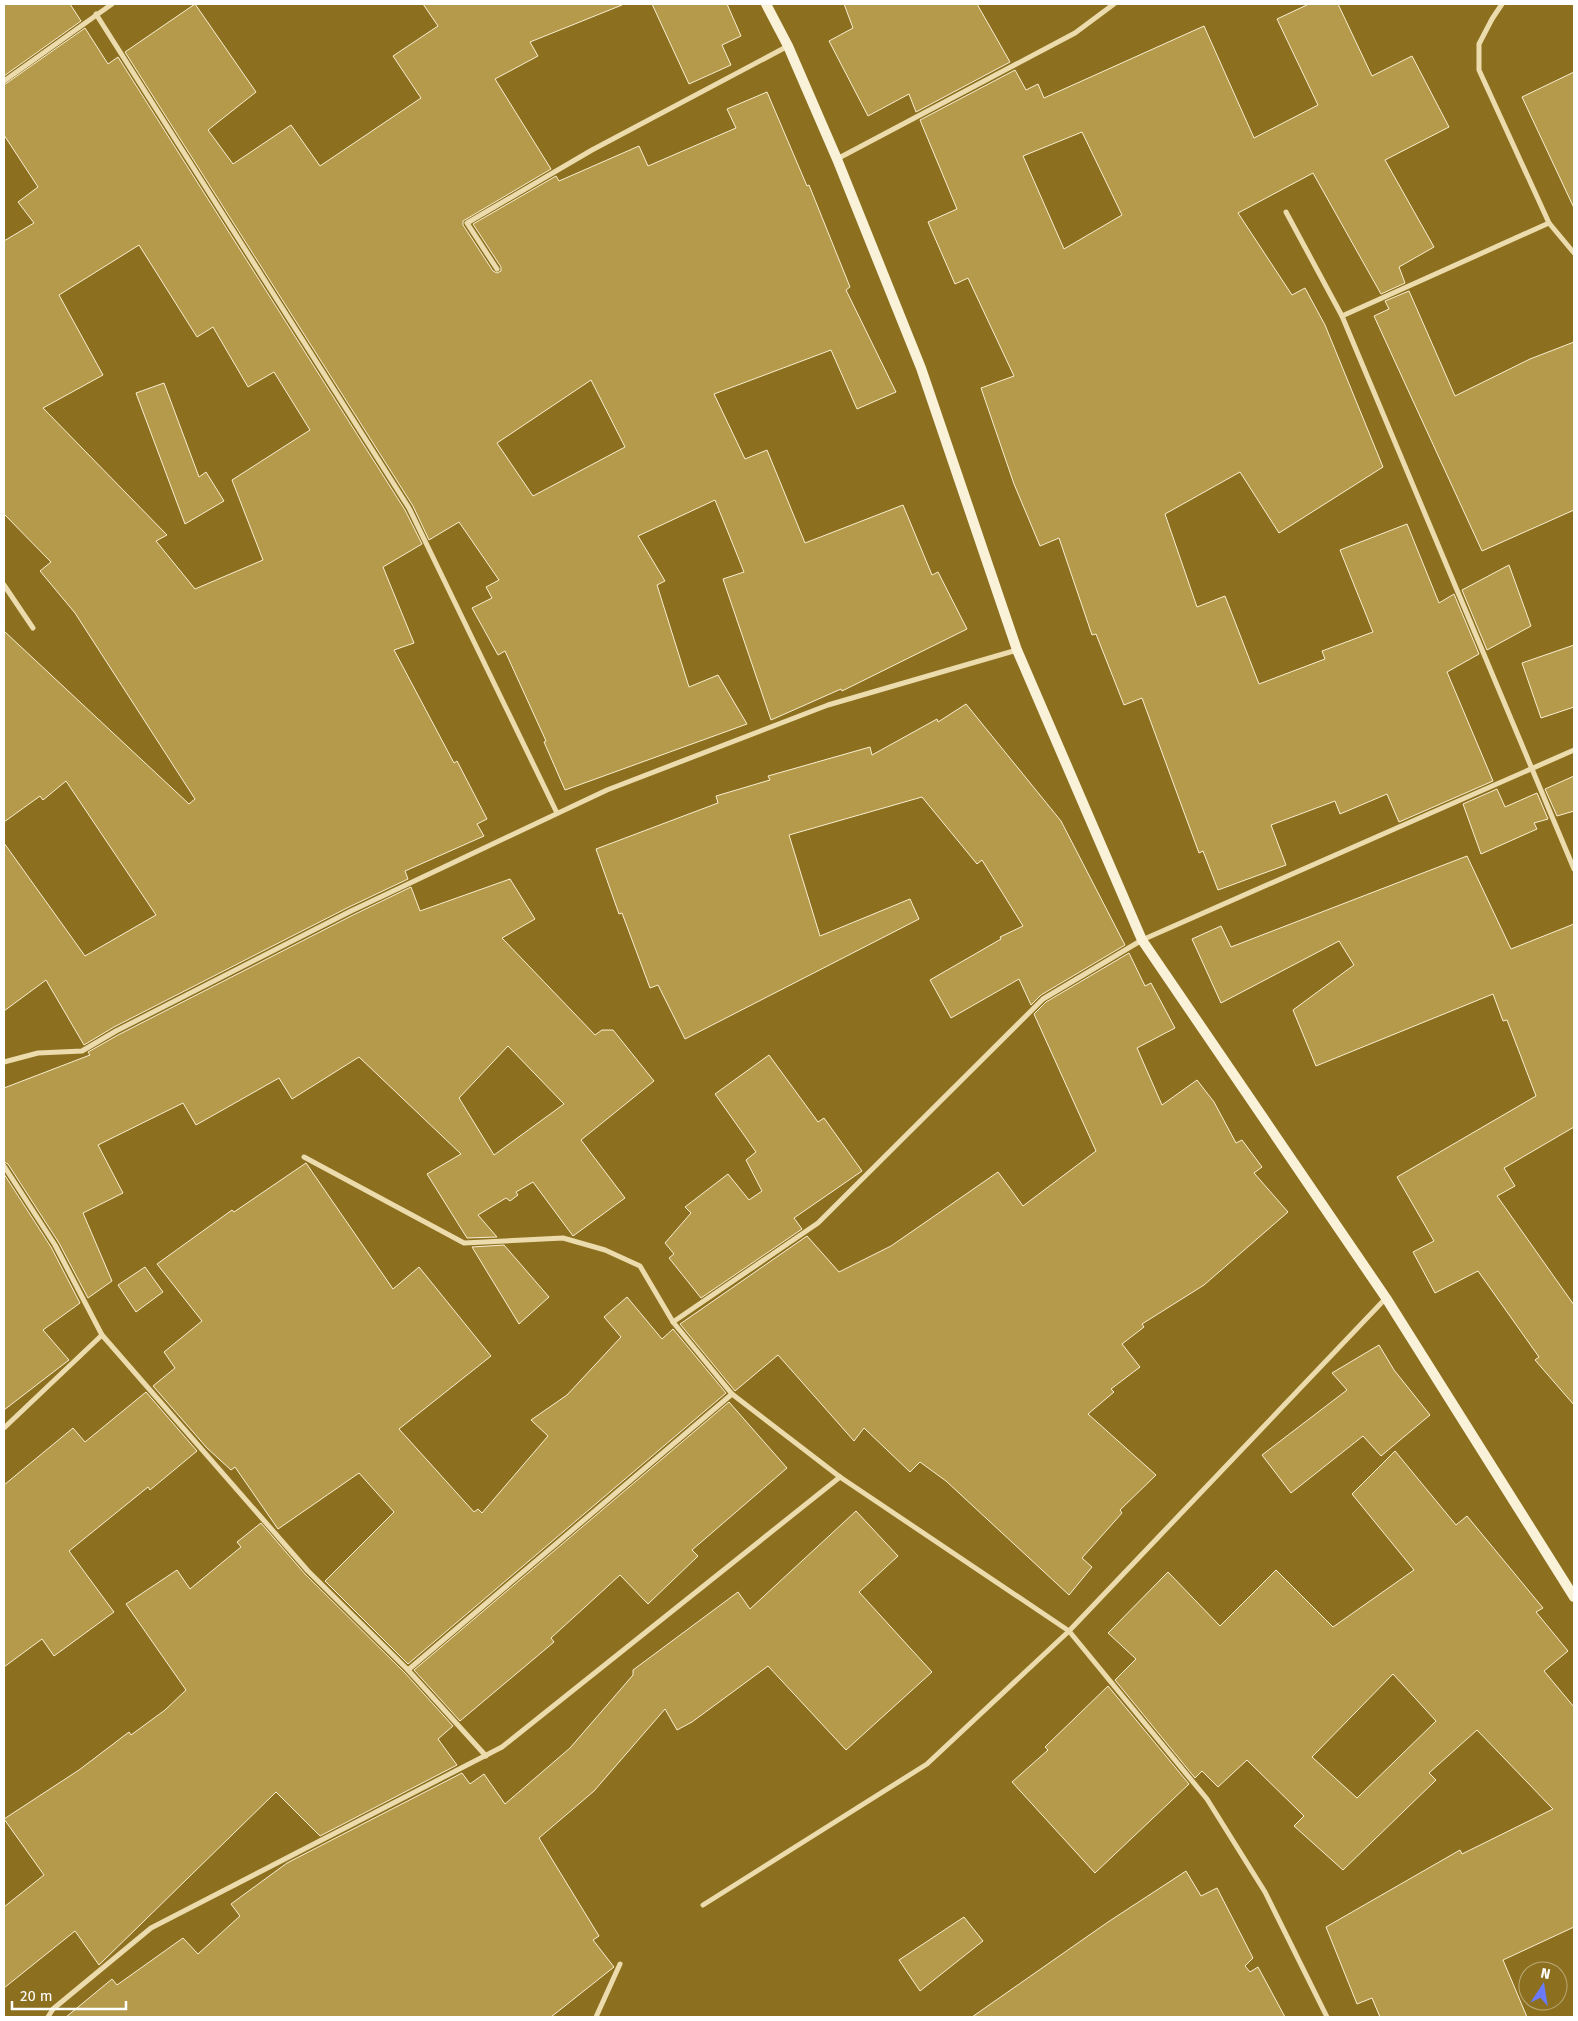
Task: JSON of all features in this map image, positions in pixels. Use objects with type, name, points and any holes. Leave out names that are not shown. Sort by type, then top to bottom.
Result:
[{"type":"street","points":[[4,81],[112,4]]},
{"type":"street","points":[[766,4],[788,46],[837,159],[921,368],[1017,650],[1142,940],[1386,1298],[1574,1597]]},
{"type":"street","points":[[837,159],[1075,33],[1114,4]]},
{"type":"street","points":[[1502,4],[1479,44],[1479,70],[1549,223],[1574,253]]},
{"type":"street","points":[[96,14],[409,508],[557,813]]},
{"type":"street","points":[[497,269],[467,223],[592,150],[788,46]]},
{"type":"street","points":[[1286,212],[1342,316],[1574,869]]},
{"type":"street","points":[[1342,316],[1549,223]]},
{"type":"street","points":[[4,585],[33,628]]},
{"type":"street","points":[[4,1062],[38,1053],[82,1051],[116,1030],[342,915],[607,790],[828,705],[1017,650]]},
{"type":"street","points":[[673,1322],[818,1223],[1044,999],[1142,940],[1574,750]]},
{"type":"street","points":[[304,1157],[464,1243],[563,1238],[614,1254],[640,1266],[673,1322],[732,1394],[840,1477],[1069,1630],[1207,1799],[1265,1892],[1327,2017]]},
{"type":"street","points":[[4,1166],[55,1244],[102,1335],[308,1571],[408,1670],[486,1756]]},
{"type":"street","points":[[703,1905],[927,1764],[1069,1630],[1386,1298]]},
{"type":"street","points":[[4,1428],[102,1335]]},
{"type":"street","points":[[408,1670],[732,1394]]},
{"type":"street","points":[[48,2017],[53,2009],[150,1928],[502,1747],[840,1477]]},
{"type":"street","points":[[596,2017],[620,1964]]},
{"type":"building","points":[[4,4],[70,4],[81,21],[4,76]]},
{"type":"building","points":[[195,4],[256,92],[208,130],[233,164],[291,125],[320,166],[421,98],[393,56],[438,26],[423,4],[621,4],[530,42],[538,56],[495,79],[551,169],[463,221],[463,225],[493,271],[497,273],[501,271],[501,267],[473,224],[556,176],[559,181],[639,146],[648,166],[736,128],[727,109],[767,92],[807,186],[809,185],[850,287],[846,290],[896,392],[857,409],[831,350],[714,394],[745,459],[767,450],[805,543],[903,505],[932,575],[938,572],[967,629],[842,691],[841,689],[771,720],[723,579],[744,572],[715,500],[638,536],[665,581],[657,585],[689,687],[718,675],[747,724],[565,790],[544,742],[546,741],[505,651],[498,655],[472,608],[492,598],[486,587],[499,580],[459,522],[429,540],[413,506],[125,52]],"holes":[[[591,380],[625,447],[533,496],[497,443]]]},
{"type":"building","points":[[652,4],[727,4],[741,36],[722,45],[731,65],[689,84]]},
{"type":"building","points":[[844,4],[977,4],[1010,62],[916,112],[909,94],[868,116],[829,41],[853,28]]},
{"type":"building","points":[[1309,4],[1338,4],[1372,76],[1412,56],[1449,127],[1385,160],[1434,247],[1399,267],[1405,283],[1381,294],[1313,173],[1238,213],[1292,295],[1305,288],[1325,325],[1383,467],[1279,533],[1240,472],[1165,514],[1197,607],[1225,596],[1259,684],[1325,659],[1322,651],[1373,632],[1340,550],[1407,524],[1439,603],[1454,594],[1479,654],[1447,672],[1493,781],[1399,822],[1387,794],[1340,814],[1335,801],[1271,825],[1286,865],[1218,890],[1203,851],[1199,853],[1142,698],[1124,705],[1096,634],[1092,635],[1059,538],[1040,546],[1014,484],[981,388],[1014,376],[968,278],[955,284],[928,222],[957,209],[920,120],[1015,70],[1026,90],[1038,84],[1044,98],[1204,26],[1254,138],[1318,105],[1277,19]],"holes":[[[1082,132],[1122,215],[1064,249],[1023,156]]]},
{"type":"building","points":[[85,28],[108,64],[118,57],[405,510],[422,544],[383,567],[414,643],[394,650],[454,763],[457,761],[487,819],[477,824],[484,836],[405,871],[408,879],[349,907],[114,1027],[84,1045],[46,980],[4,1011],[4,843],[85,956],[156,915],[66,781],[43,800],[40,796],[4,822],[4,631],[189,804],[195,799],[75,613],[40,571],[51,562],[4,514],[4,241],[34,223],[18,202],[38,187],[4,135],[4,85]],"holes":[[[139,245],[197,337],[213,327],[248,387],[274,372],[310,430],[232,480],[263,560],[195,589],[156,541],[167,535],[43,408],[103,375],[59,295]]]},
{"type":"building","points":[[1574,72],[1574,208],[1522,97]]},
{"type":"building","points":[[1409,291],[1455,396],[1530,359],[1574,342],[1574,510],[1482,551],[1374,316],[1389,309],[1385,301]]},
{"type":"building","points":[[164,383],[199,477],[206,472],[224,501],[185,524],[136,393]]},
{"type":"building","points":[[1509,565],[1531,626],[1487,650],[1462,590]]},
{"type":"building","points":[[1574,645],[1574,707],[1541,718],[1522,663]]},
{"type":"building","points":[[966,704],[1061,821],[1125,945],[1041,995],[1031,1005],[1019,979],[951,1018],[930,980],[1001,939],[1000,937],[1023,926],[982,860],[977,864],[922,797],[789,835],[820,936],[910,899],[919,919],[685,1039],[658,985],[650,988],[622,913],[619,914],[596,849],[718,803],[716,796],[770,780],[768,776],[870,747],[872,755],[937,719],[938,722]]},
{"type":"building","points":[[1574,776],[1574,811],[1557,816],[1545,789]]},
{"type":"building","points":[[1497,789],[1505,807],[1537,793],[1548,819],[1534,823],[1537,829],[1481,854],[1463,804]]},
{"type":"building","points":[[1467,856],[1511,949],[1574,924],[1574,1127],[1504,1168],[1515,1186],[1497,1196],[1574,1305],[1574,1405],[1535,1360],[1539,1357],[1478,1271],[1435,1293],[1413,1252],[1434,1241],[1397,1177],[1536,1096],[1507,1020],[1503,1021],[1493,994],[1316,1066],[1293,1010],[1354,965],[1339,941],[1221,1003],[1192,939],[1221,926],[1231,947]]},
{"type":"building","points":[[510,879],[535,919],[502,938],[595,1035],[602,1030],[613,1030],[654,1081],[581,1140],[625,1198],[573,1236],[533,1182],[516,1192],[518,1195],[510,1201],[506,1198],[478,1215],[497,1237],[467,1238],[427,1174],[461,1154],[359,1057],[292,1099],[279,1078],[196,1125],[183,1103],[98,1145],[123,1193],[83,1213],[112,1281],[88,1298],[59,1243],[8,1164],[4,1162],[4,1088],[90,1055],[88,1052],[118,1035],[411,887],[420,911]],"holes":[[[508,1046],[564,1104],[494,1155],[459,1098]]]},
{"type":"building","points":[[1129,953],[1145,986],[1151,983],[1175,1028],[1137,1048],[1162,1105],[1197,1080],[1214,1102],[1236,1143],[1242,1140],[1262,1167],[1254,1173],[1288,1212],[1204,1285],[1142,1324],[1144,1327],[1122,1344],[1140,1367],[1111,1389],[1114,1392],[1088,1414],[1156,1475],[1120,1510],[1122,1513],[1082,1558],[1092,1567],[1069,1595],[946,1481],[920,1462],[910,1472],[864,1428],[854,1441],[778,1355],[735,1391],[680,1324],[807,1236],[839,1272],[891,1246],[998,1172],[1023,1206],[1096,1151],[1034,1014],[1046,1002]]},
{"type":"building","points":[[769,1055],[818,1122],[824,1118],[862,1171],[794,1218],[802,1229],[701,1298],[669,1258],[674,1254],[665,1243],[691,1213],[685,1207],[728,1174],[749,1200],[762,1191],[746,1160],[756,1152],[715,1094]]},
{"type":"building","points":[[306,1163],[393,1289],[419,1267],[491,1356],[399,1429],[474,1512],[478,1509],[482,1513],[548,1436],[531,1420],[567,1395],[621,1337],[604,1317],[627,1297],[662,1339],[673,1329],[726,1393],[408,1664],[325,1581],[394,1512],[359,1473],[278,1529],[235,1467],[231,1470],[207,1448],[153,1386],[175,1368],[164,1352],[202,1321],[157,1264],[232,1210],[234,1212]]},
{"type":"building","points":[[4,1174],[51,1247],[80,1303],[43,1330],[69,1360],[4,1410]]},
{"type":"building","points":[[504,1245],[549,1297],[519,1324],[472,1247]]},
{"type":"building","points":[[145,1267],[163,1292],[136,1312],[118,1285]]},
{"type":"building","points":[[1379,1345],[1394,1370],[1430,1415],[1381,1456],[1363,1436],[1291,1493],[1262,1455],[1347,1390],[1332,1373]]},
{"type":"building","points":[[146,1392],[197,1451],[150,1490],[148,1487],[69,1551],[114,1612],[54,1656],[42,1639],[4,1667],[4,1485],[73,1428],[85,1442]]},
{"type":"building","points":[[729,1402],[787,1468],[692,1550],[698,1556],[648,1604],[620,1575],[551,1638],[554,1642],[460,1721],[414,1670]]},
{"type":"building","points":[[1395,1451],[1456,1525],[1467,1516],[1543,1608],[1536,1612],[1568,1651],[1544,1671],[1574,1707],[1574,1927],[1503,1960],[1518,1996],[1518,2011],[1524,2011],[1527,2017],[1380,2017],[1372,1998],[1357,2004],[1326,1927],[1460,1850],[1462,1854],[1553,1809],[1477,1730],[1429,1773],[1436,1780],[1343,1870],[1294,1826],[1304,1816],[1247,1760],[1218,1787],[1202,1771],[1195,1778],[1115,1680],[1136,1659],[1108,1633],[1168,1572],[1220,1626],[1276,1570],[1333,1627],[1414,1570],[1352,1494]],"holes":[[[1393,1674],[1436,1721],[1357,1798],[1312,1757]]]},
{"type":"building","points":[[856,1511],[898,1556],[859,1592],[932,1672],[846,1750],[768,1666],[692,1722],[677,1730],[665,1709],[594,1791],[539,1838],[599,1936],[593,1940],[614,1967],[551,2017],[66,2017],[112,1979],[117,1985],[183,1938],[198,1954],[240,1916],[231,1904],[287,1863],[462,1773],[470,1784],[484,1774],[505,1804],[570,1748],[633,1675],[633,1670],[738,1592],[750,1609]]},
{"type":"building","points":[[261,1523],[305,1574],[405,1673],[453,1726],[438,1739],[457,1765],[320,1836],[276,1792],[99,1965],[75,1931],[4,1988],[4,1907],[44,1875],[4,1819],[79,1770],[129,1732],[131,1735],[165,1710],[186,1690],[126,1604],[177,1570],[190,1589],[241,1547],[237,1542]]},
{"type":"building","points":[[1108,1686],[1189,1784],[1095,1873],[1012,1782],[1048,1750],[1045,1747]]},
{"type":"building","points":[[1186,1871],[1201,1896],[1217,1888],[1253,1958],[1245,1966],[1250,1972],[1258,1967],[1285,2017],[972,2017],[1108,1922]]},
{"type":"building","points":[[964,1917],[983,1941],[920,1991],[899,1960]]}]
